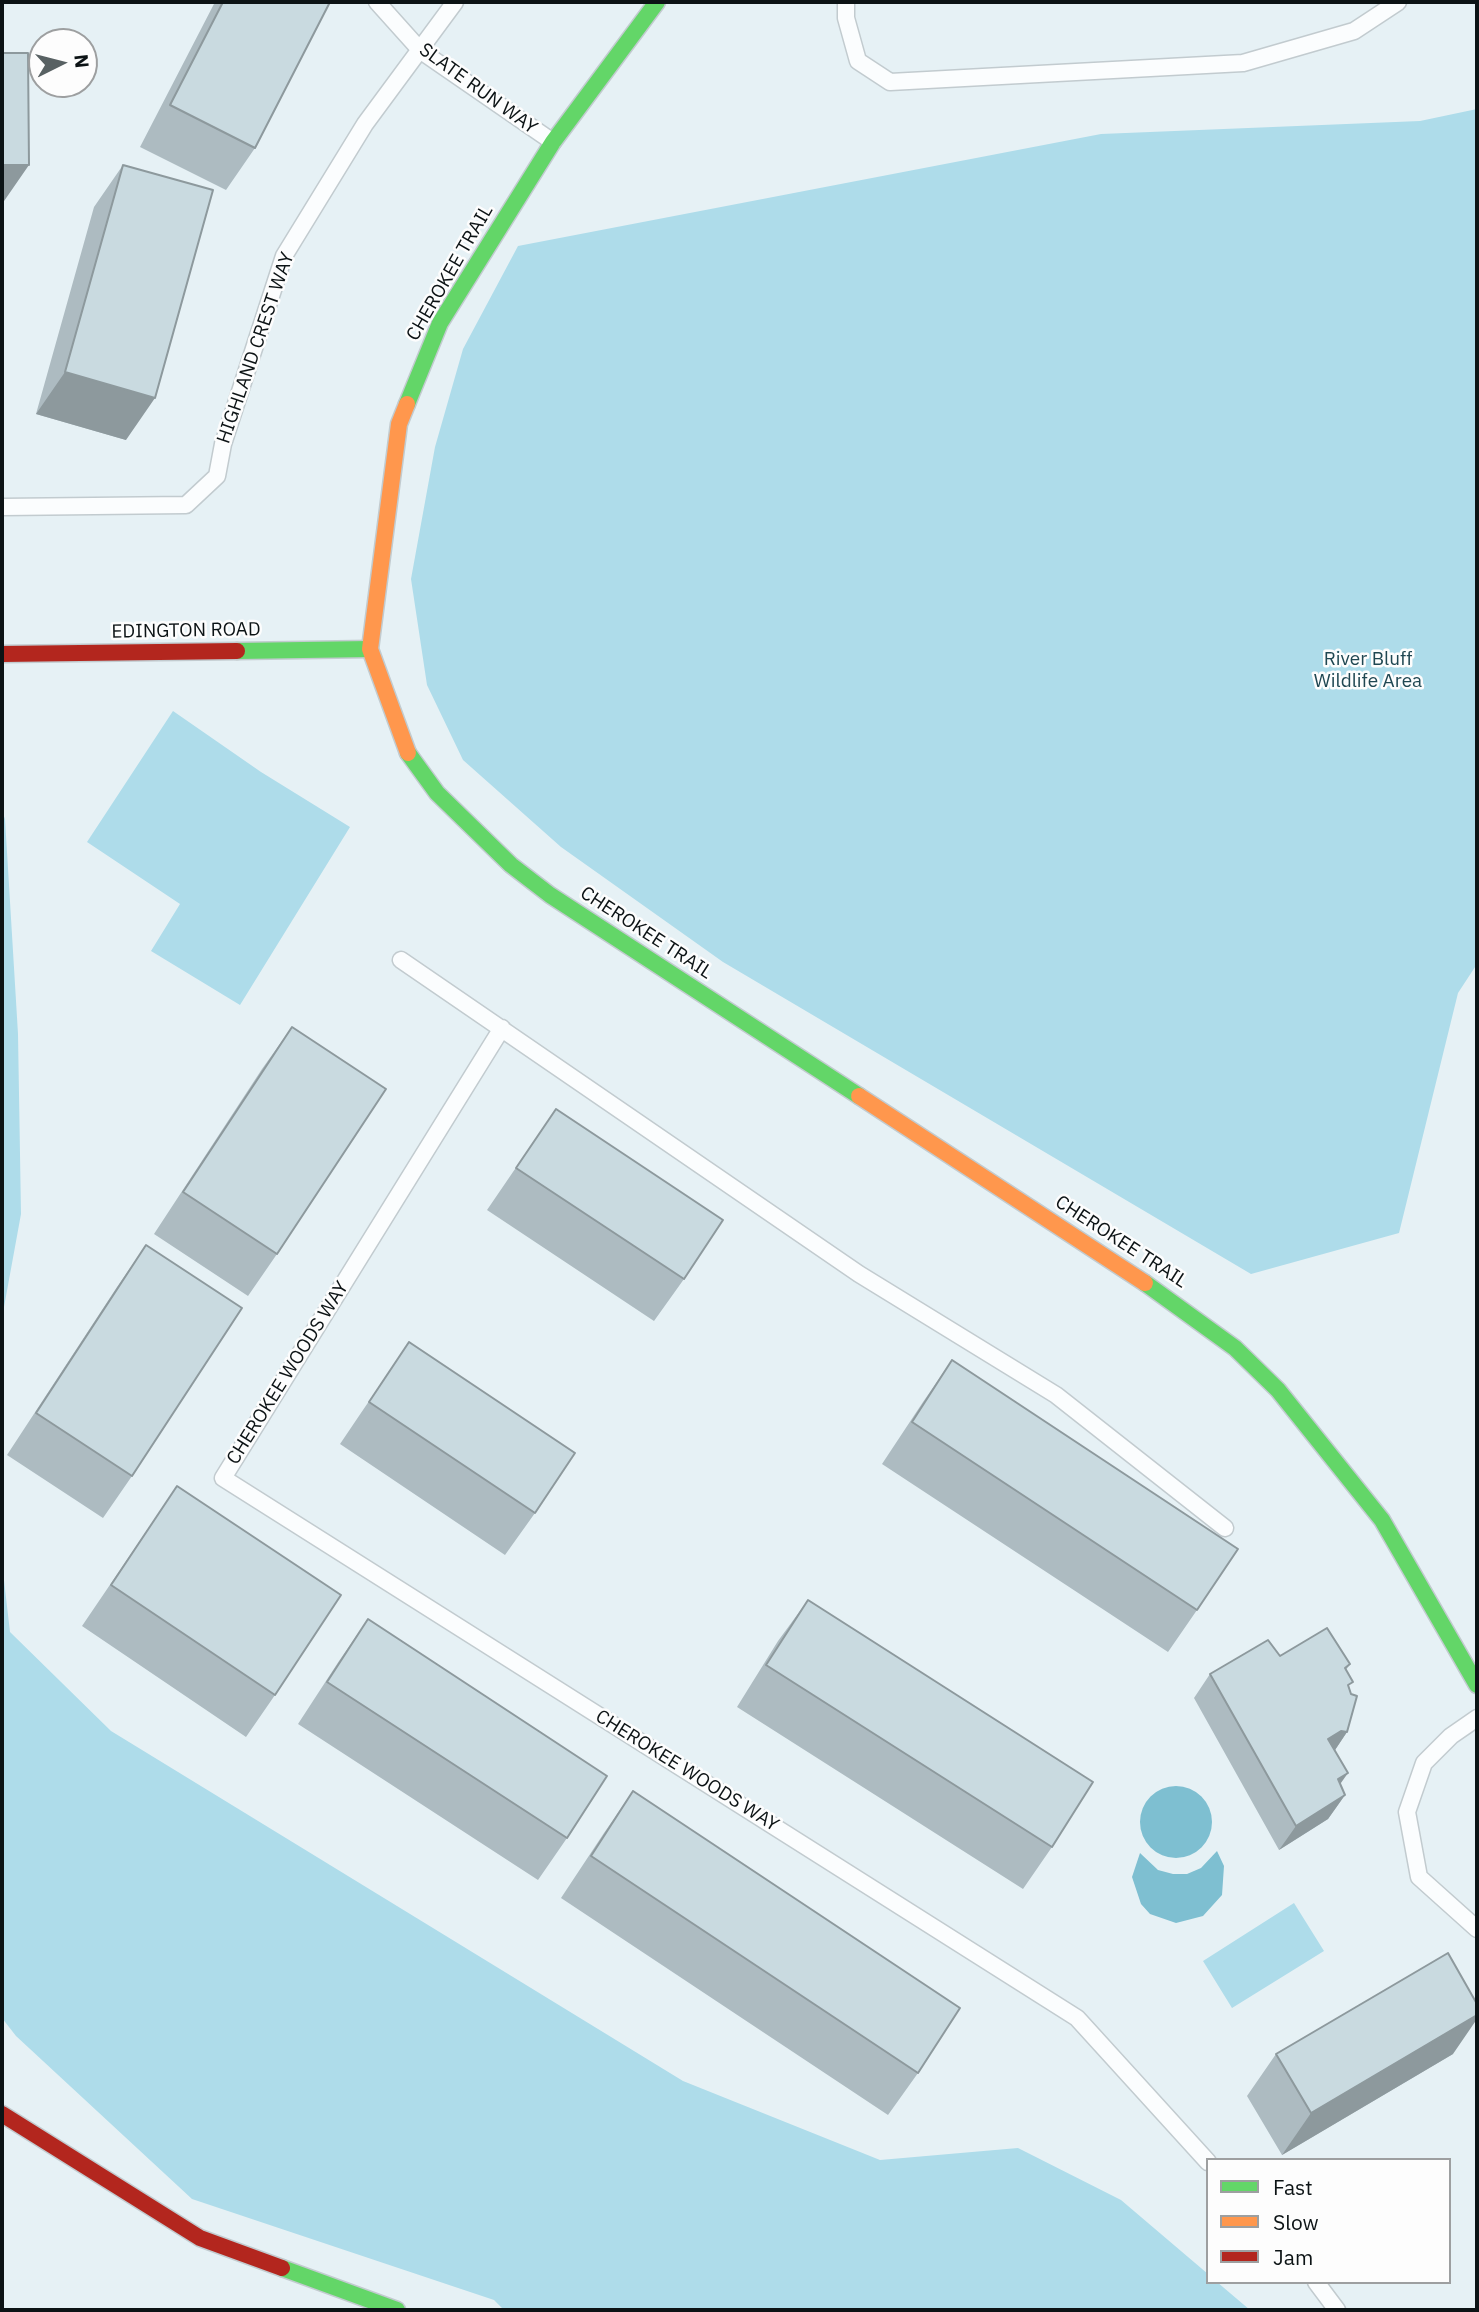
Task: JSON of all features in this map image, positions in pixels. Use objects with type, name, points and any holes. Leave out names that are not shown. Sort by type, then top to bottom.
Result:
[{"type":"street","name":"CHEROKEE TRAIL","points":[[657,2],[553,142],[440,323],[399,424],[370,649],[383,694],[408,754],[437,793],[510,865],[550,895],[1184,1308],[1235,1348],[1278,1390],[1382,1520],[1477,1685]]},
{"type":"street","name":"EDINGTON ROAD","points":[[2,654],[370,649]]},
{"type":"street","points":[[2,2114],[200,2238],[397,2310]]},
{"type":"lane","name":"SLATE RUN WAY","points":[[377,2],[421,51],[553,142]]},
{"type":"lane","name":"HIGHLAND CREST WAY","points":[[2,507],[186,505],[217,476],[223,444],[284,256],[365,124],[455,2]]},
{"type":"lane","points":[[846,2],[846,18],[858,61],[890,82],[1244,63],[1354,32],[1398,2]]},
{"type":"lane","points":[[401,960],[859,1274],[1056,1395],[1225,1528]]},
{"type":"lane","name":"CHEROKEE WOODS WAY","points":[[502,1028],[223,1478],[1077,2018],[1206,2160]]},
{"type":"lane","points":[[1477,1718],[1451,1736],[1424,1763],[1407,1812],[1419,1877],[1477,1929]]},
{"type":"lane","points":[[1318,2284],[1337,2310]]},
{"type":"green space","name":"River Bluff Wildlife Area","points":[[1477,109],[1477,964],[1458,993],[1399,1233],[1251,1274],[723,962],[561,847],[463,760],[427,685],[411,579],[435,447],[463,349],[518,246],[1101,134],[1420,121]]},
{"type":"green space","points":[[173,711],[261,772],[350,827],[240,1005],[151,951],[180,904],[87,842]]},
{"type":"green space","points":[[2,811],[5,819],[18,1034],[21,1214],[2,1318]]},
{"type":"green space","points":[[2,1563],[10,1632],[111,1731],[683,2081],[880,2160],[1018,2148],[1121,2200],[1206,2272],[1206,2284],[1219,2284],[1250,2310],[504,2310],[494,2300],[192,2199],[16,2036],[2,2018]]},
{"type":"green space","points":[[1294,1903],[1324,1951],[1232,2008],[1203,1961]]},
{"type":"shaded area","points":[[1169,1786],[1183,1786],[1202,1796],[1212,1815],[1212,1829],[1202,1848],[1183,1858],[1169,1858],[1150,1848],[1140,1829],[1140,1815],[1150,1796]]},
{"type":"shaded area","points":[[1217,1851],[1224,1866],[1222,1895],[1203,1916],[1176,1923],[1150,1914],[1141,1904],[1132,1877],[1140,1853],[1158,1870],[1187,1874],[1201,1868]]},
{"type":"building","points":[[223,2],[330,2],[255,148],[170,105]]},
{"type":"building","points":[[2,53],[28,53],[29,165],[2,165]]},
{"type":"building","points":[[123,165],[213,190],[155,398],[65,372]]},
{"type":"building","points":[[292,1027],[386,1089],[277,1254],[183,1192]]},
{"type":"building","points":[[556,1109],[723,1220],[684,1279],[516,1168]]},
{"type":"building","points":[[146,1245],[242,1308],[132,1476],[36,1413]]},
{"type":"building","points":[[409,1342],[575,1453],[535,1513],[369,1402]]},
{"type":"building","points":[[952,1360],[1238,1549],[1197,1610],[912,1422]]},
{"type":"building","points":[[177,1486],[341,1595],[275,1695],[111,1585]]},
{"type":"building","points":[[808,1600],[1093,1782],[1052,1847],[766,1665]]},
{"type":"building","points":[[368,1619],[607,1776],[567,1838],[327,1682]]},
{"type":"building","points":[[1327,1628],[1350,1664],[1345,1668],[1353,1682],[1348,1685],[1351,1694],[1357,1696],[1347,1732],[1341,1731],[1328,1739],[1348,1773],[1338,1779],[1345,1795],[1296,1826],[1210,1674],[1268,1640],[1280,1656]]},
{"type":"building","points":[[633,1791],[960,2008],[918,2073],[591,1856]]},
{"type":"building","points":[[1448,1953],[1477,2004],[1477,2015],[1311,2113],[1276,2054]]},
{"type":"traffic: fast","points":[[407,404],[440,323],[553,142],[657,2]]},
{"type":"traffic: fast","points":[[237,651],[370,649]]},
{"type":"traffic: fast","points":[[408,753],[437,793],[511,865],[550,895],[859,1096]]},
{"type":"traffic: fast","points":[[1145,1283],[1235,1348],[1278,1390],[1382,1520],[1477,1685]]},
{"type":"traffic: fast","points":[[282,2268],[397,2310]]},
{"type":"traffic: slow","points":[[407,404],[399,424],[370,649],[408,753]]},
{"type":"traffic: slow","points":[[859,1096],[1145,1283]]},
{"type":"traffic: jam","points":[[2,654],[237,651]]},
{"type":"traffic: jam","points":[[2,2114],[200,2238],[282,2268]]}]
